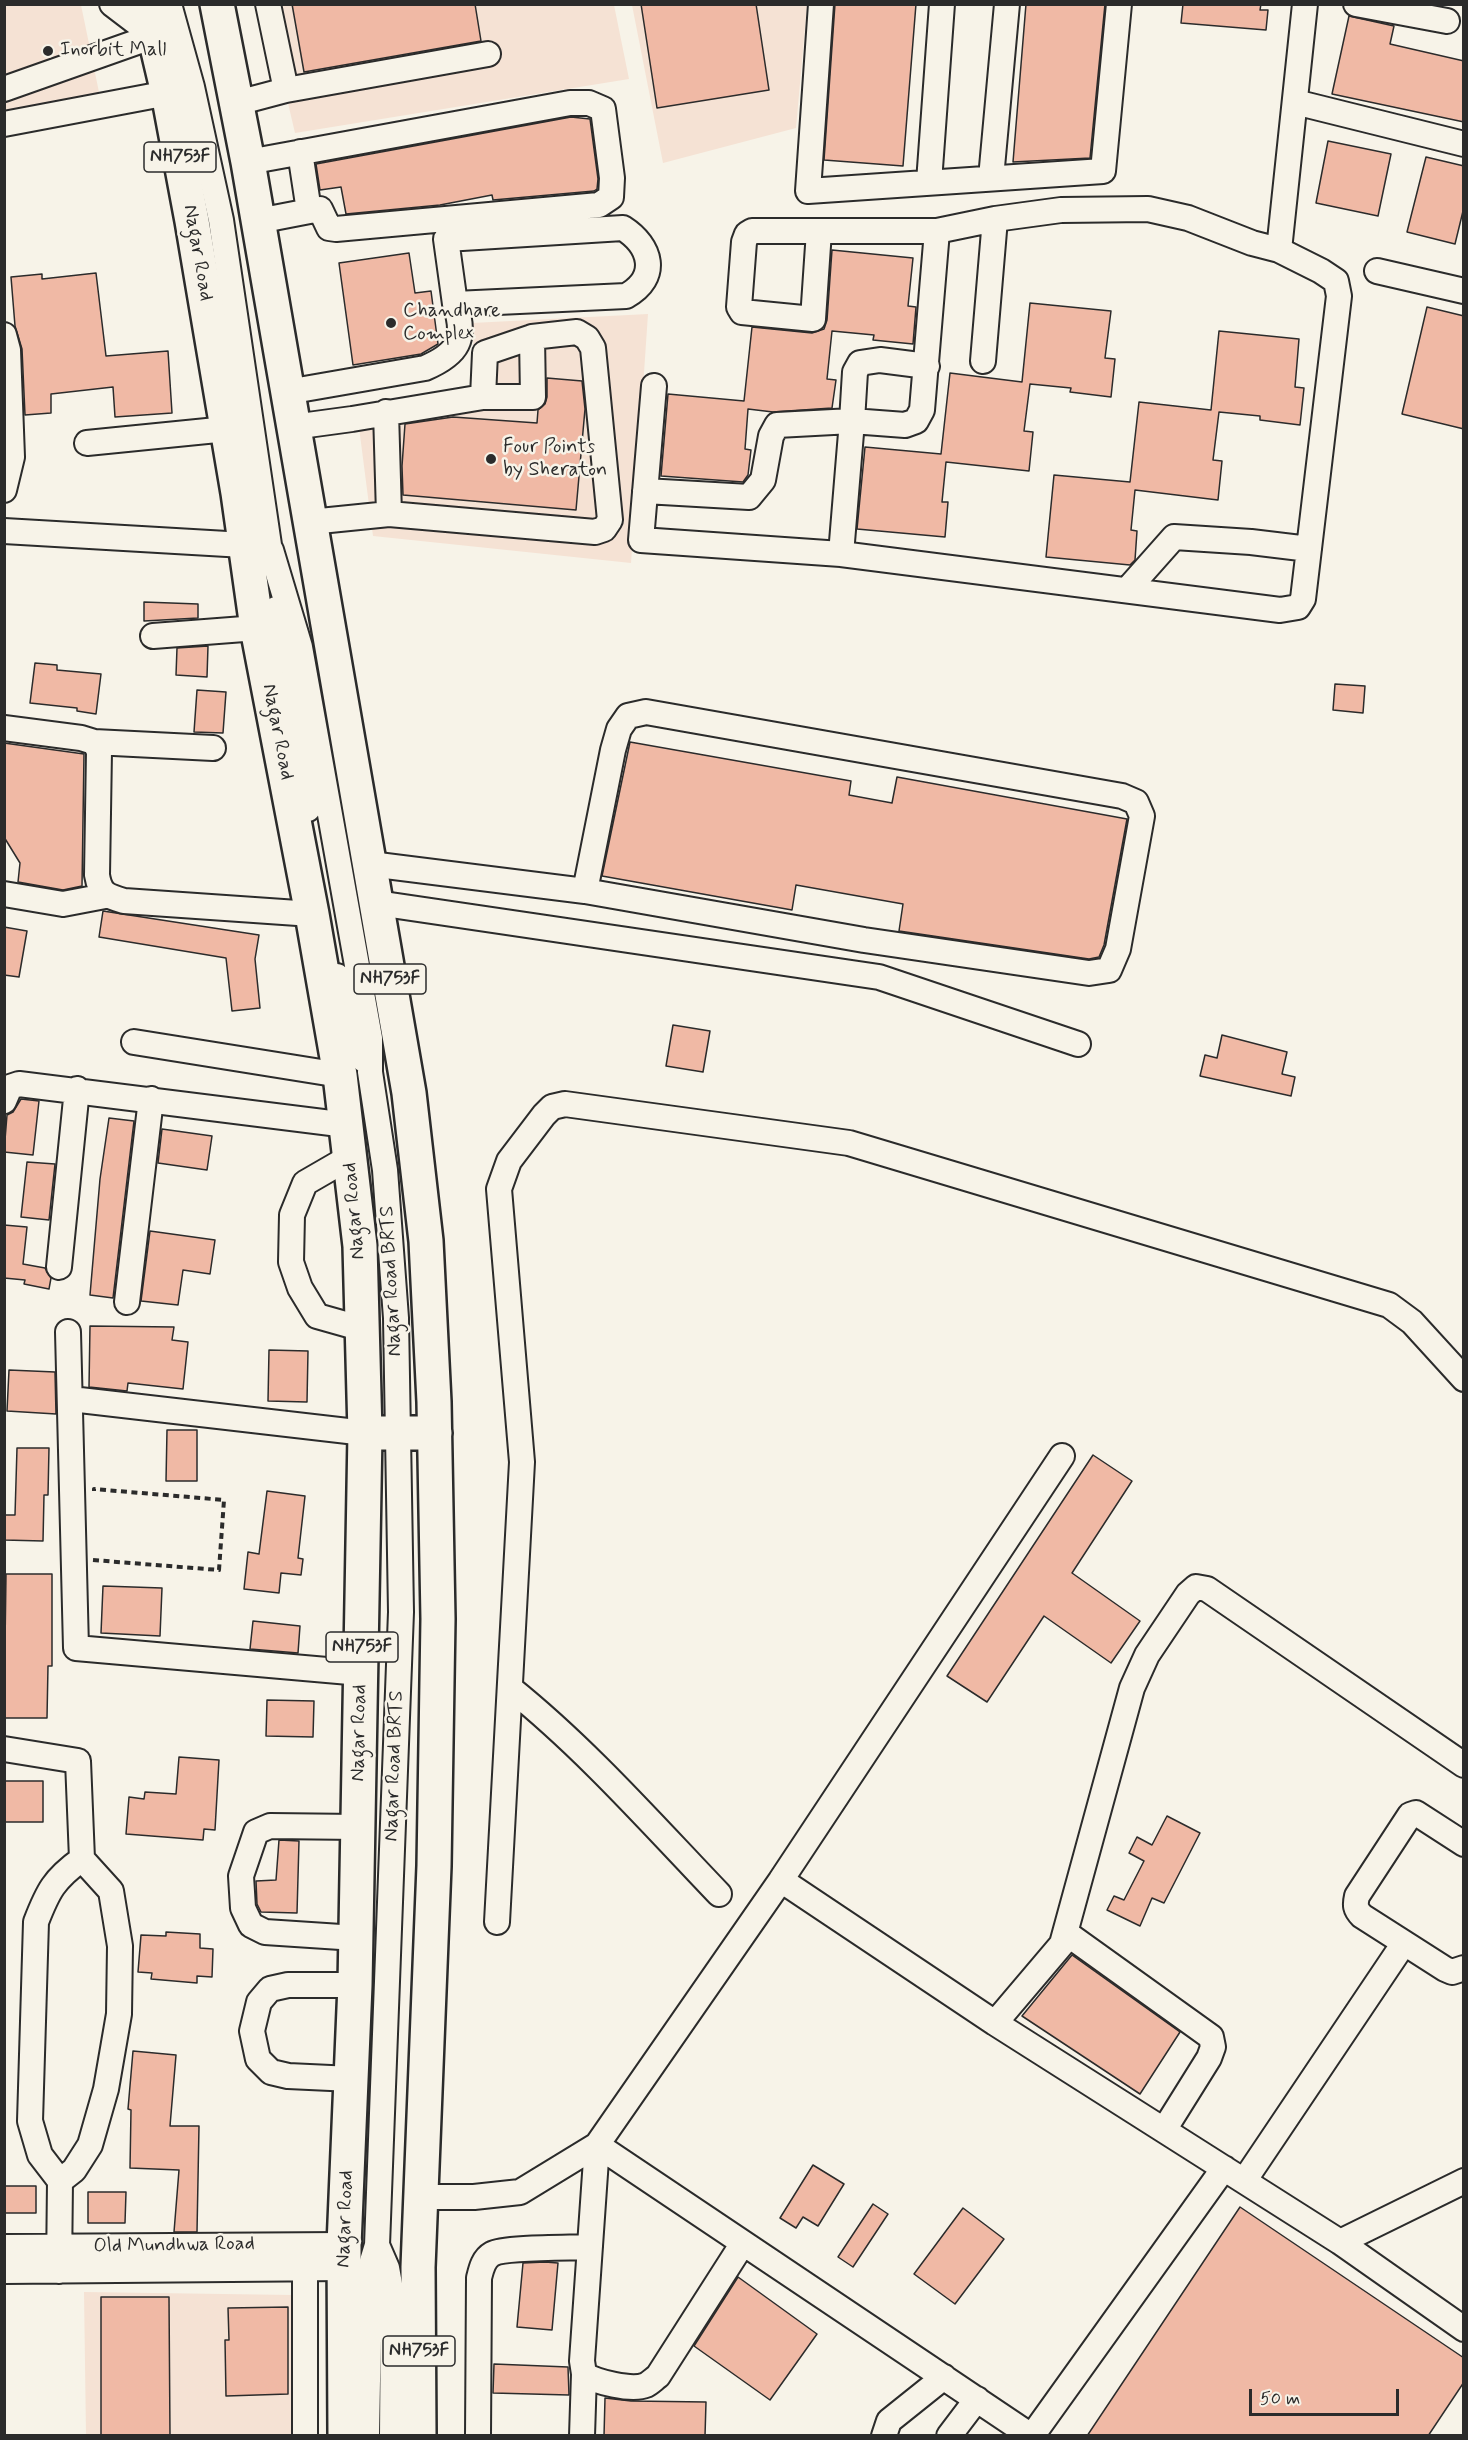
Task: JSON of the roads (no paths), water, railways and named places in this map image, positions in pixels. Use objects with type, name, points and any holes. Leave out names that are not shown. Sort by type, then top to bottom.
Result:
[{"type":"highway","name":"Nagar Road","points":[[147,4],[168,93],[227,429],[258,548],[257,628],[312,914],[355,1074],[348,1141],[360,1246],[365,1433],[355,1985],[344,2257],[345,2436]]},
{"type":"highway","name":"NH753F","points":[[217,4],[248,162],[377,903],[409,1093],[426,1241],[435,1433],[438,1619],[434,1866],[418,2267],[420,2436]]},
{"type":"highway","points":[[365,1433],[435,1433]]},
{"type":"street","points":[[112,4],[154,36]]},
{"type":"street","name":"Nagar Road BRTS","points":[[169,4],[192,87],[220,220],[258,548],[285,669],[338,984],[355,1042],[355,1074],[386,1170],[396,1318],[401,1612],[377,2245],[370,2268],[368,2436]]},
{"type":"street","points":[[268,4],[286,90]]},
{"type":"street","points":[[821,4],[808,191],[1103,171],[1119,4]]},
{"type":"street","points":[[929,182],[942,4]]},
{"type":"street","points":[[991,178],[1007,4]]},
{"type":"street","points":[[1279,250],[1305,4]]},
{"type":"street","points":[[1356,4],[1448,21]]},
{"type":"street","points":[[4,89],[154,36]]},
{"type":"street","points":[[237,103],[286,90],[488,54]]},
{"type":"street","points":[[4,124],[168,93]]},
{"type":"street","points":[[1295,102],[1464,144]]},
{"type":"street","points":[[248,162],[570,103],[589,103],[603,109],[612,188],[611,197],[599,205],[336,229],[329,228],[320,209],[258,221]]},
{"type":"street","points":[[300,152],[309,211]]},
{"type":"street","points":[[654,386],[641,540],[841,554],[1290,610],[1298,607],[1303,599],[1339,296],[1336,281],[1322,271],[1279,250],[1252,243],[1188,218],[1148,209],[1061,210],[995,219],[937,231],[819,231],[752,231],[747,234],[744,242],[739,308],[742,312],[813,319],[819,231]]},
{"type":"street","points":[[983,361],[995,219]]},
{"type":"street","points":[[287,392],[425,368],[443,361],[453,352],[459,338],[459,316],[454,304],[446,239],[623,228],[638,238],[648,259],[646,277],[638,290],[627,296],[454,304]]},
{"type":"street","points":[[645,491],[749,497],[763,480],[771,436],[777,425],[852,421],[905,424],[916,421],[922,410],[927,366],[937,231]]},
{"type":"street","points":[[1377,271],[1464,291]]},
{"type":"street","points":[[310,522],[389,514],[595,532],[604,529],[610,520],[593,348],[587,338],[577,332],[532,337],[485,353],[483,397]]},
{"type":"street","points":[[4,335],[8,350],[7,400],[12,456],[5,486]]},
{"type":"street","points":[[293,427],[483,397],[533,397],[532,337]]},
{"type":"street","points":[[841,554],[855,372],[860,363],[880,360],[927,366]]},
{"type":"street","points":[[386,412],[389,514]]},
{"type":"street","points":[[87,443],[227,429]]},
{"type":"street","points":[[4,531],[258,548]]},
{"type":"street","points":[[1127,590],[1174,537],[1251,542],[1309,549]]},
{"type":"street","points":[[153,636],[257,628]]},
{"type":"street","points":[[370,864],[585,891],[866,931],[1089,973],[1109,970],[1118,949],[1142,816],[1136,802],[1122,796],[646,712],[628,716],[619,729],[612,750],[585,891]]},
{"type":"street","points":[[4,728],[81,738],[94,742],[213,748]]},
{"type":"street","points":[[94,742],[99,751],[98,875],[99,887],[105,896]]},
{"type":"street","points":[[4,894],[63,904],[105,896],[124,901],[312,914]]},
{"type":"street","points":[[377,903],[879,977],[1078,1044]]},
{"type":"street","points":[[134,1042],[355,1074]]},
{"type":"street","points":[[4,1101],[10,1087],[19,1084],[77,1089],[151,1099],[348,1141]]},
{"type":"street","points":[[59,1266],[77,1089]]},
{"type":"street","points":[[127,1302],[151,1099]]},
{"type":"street","points":[[497,1922],[522,1462],[499,1189],[509,1161],[552,1107],[565,1104],[860,1146],[1389,1305],[1412,1322],[1464,1379]]},
{"type":"street","points":[[348,1141],[305,1183],[292,1215],[291,1262],[300,1288],[317,1316],[363,1329]]},
{"type":"street","points":[[68,1332],[76,1648],[361,1673]]},
{"type":"street","points":[[71,1399],[365,1433]]},
{"type":"street","points":[[422,2197],[474,2197],[520,2192],[597,2145],[781,1880],[1062,1455]]},
{"type":"street","points":[[995,2023],[1052,1956],[1066,1934],[1132,1688],[1147,1655],[1188,1594],[1196,1587],[1207,1588],[1464,1765]]},
{"type":"street","points":[[510,1688],[540,1713],[598,1769],[719,1894]]},
{"type":"street","points":[[4,1749],[78,1761],[82,1859],[111,1891],[120,1946],[119,2014],[106,2089],[90,2145],[74,2170],[60,2181]]},
{"type":"street","points":[[1464,1844],[1416,1814],[1410,1815],[1357,1896],[1356,1910],[1445,1969],[1452,1972],[1464,1968]]},
{"type":"street","points":[[356,1938],[265,1932],[251,1925],[243,1908],[241,1876],[256,1832],[270,1826],[359,1827]]},
{"type":"street","points":[[59,2271],[60,2181],[40,2155],[30,2121],[36,1922],[47,1894],[62,1873],[82,1859]]},
{"type":"street","points":[[781,1880],[995,2023],[1340,2242],[1464,2329]]},
{"type":"street","points":[[1066,1934],[1211,2037],[1213,2047],[1209,2058],[1164,2130]]},
{"type":"street","points":[[1244,2181],[1404,1942]]},
{"type":"street","points":[[352,2079],[288,2076],[271,2072],[258,2059],[252,2031],[259,2002],[270,1989],[288,1985],[355,1985]]},
{"type":"street","points":[[597,2145],[1032,2436],[1224,2168]]},
{"type":"street","points":[[582,2436],[584,2374],[582,2361],[597,2145]]},
{"type":"street","points":[[1340,2242],[1464,2181]]},
{"type":"street","points":[[584,2374],[592,2380],[634,2387],[646,2385],[658,2376],[743,2243]]},
{"type":"street","points":[[305,2244],[305,2436]]},
{"type":"street","name":"Old Mundhwa Road","points":[[4,2247],[305,2244],[344,2257]]},
{"type":"street","name":"Nagar Road BRTS","points":[[377,2245],[387,2268],[393,2301],[392,2436]]},
{"type":"street","points":[[478,2436],[479,2278],[483,2263],[491,2254],[506,2251],[590,2247]]},
{"type":"street","name":"Old Mundhwa Road","points":[[4,2271],[305,2268],[344,2257]]},
{"type":"street","points":[[884,2436],[889,2421],[944,2377]]},
{"type":"street","points":[[950,2436],[977,2399]]},
{"type":"place","name":"Inorbit Mall","points":[[48,51]]},
{"type":"place","name":"Chandhare Complex","points":[[391,323]]},
{"type":"place","name":"Four Points by Sheraton","points":[[491,459]]}]
